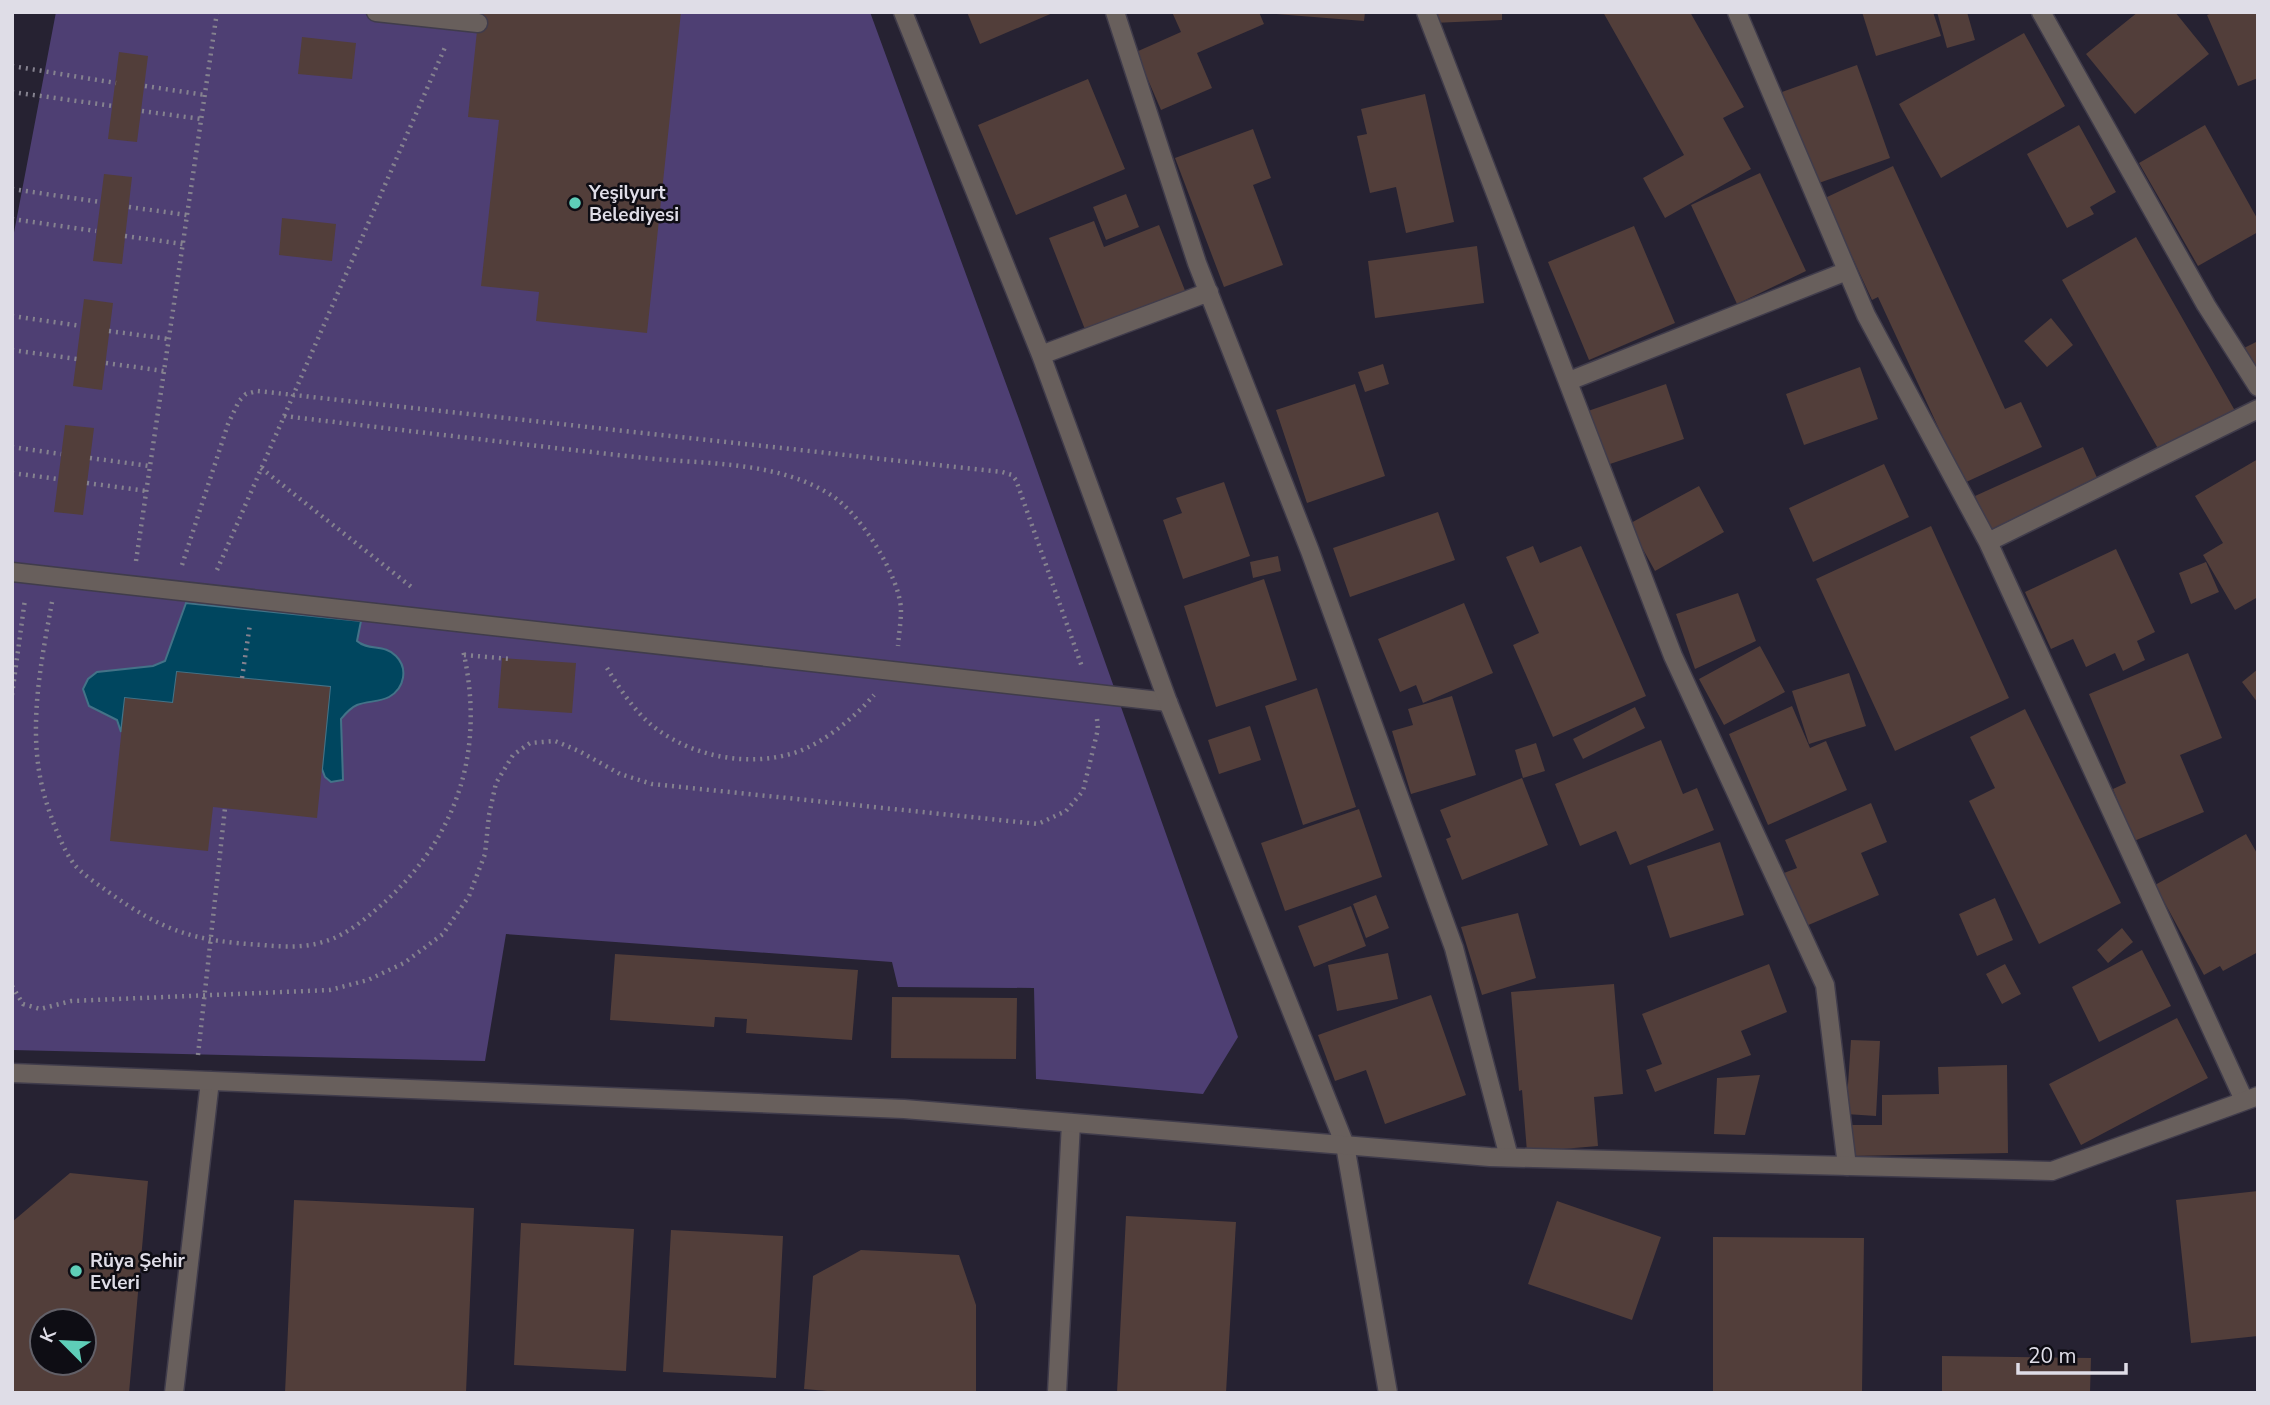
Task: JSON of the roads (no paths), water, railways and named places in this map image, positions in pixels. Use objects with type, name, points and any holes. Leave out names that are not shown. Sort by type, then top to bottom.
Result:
[{"type":"street","points":[[376,12],[478,23]]},
{"type":"street","points":[[903,12],[1041,355],[1168,702],[1345,1145],[1388,1393]]},
{"type":"street","points":[[1115,12],[1197,263],[1310,551],[1454,948],[1509,1157]]},
{"type":"street","points":[[1426,12],[1672,656],[1825,985],[1846,1166]]},
{"type":"street","points":[[12,1073],[904,1109],[1509,1157],[2052,1171],[2251,1098],[1988,542],[1866,315],[1737,12]]},
{"type":"street","points":[[2041,12],[2206,305],[2258,387]]},
{"type":"street","points":[[1569,381],[1847,271]]},
{"type":"street","points":[[1041,355],[1209,292]]},
{"type":"street","points":[[1988,542],[2258,409]]},
{"type":"street","points":[[20,573],[1168,702]]},
{"type":"street","points":[[174,1393],[203,1081]]},
{"type":"street","points":[[1057,1393],[1071,1123]]},
{"type":"water","points":[[186,603],[361,621],[357,641],[366,646],[387,650],[396,656],[403,672],[399,688],[385,699],[355,706],[341,719],[343,780],[331,782],[322,769],[330,687],[177,672],[173,703],[125,698],[121,732],[117,720],[89,706],[83,689],[88,679],[97,672],[153,666],[165,661]]},
{"type":"place","name":"Yeşilyurt Belediyesi","points":[[575,203]]},
{"type":"place","name":"Rüya Şehir Evleri","points":[[76,1271]]}]
